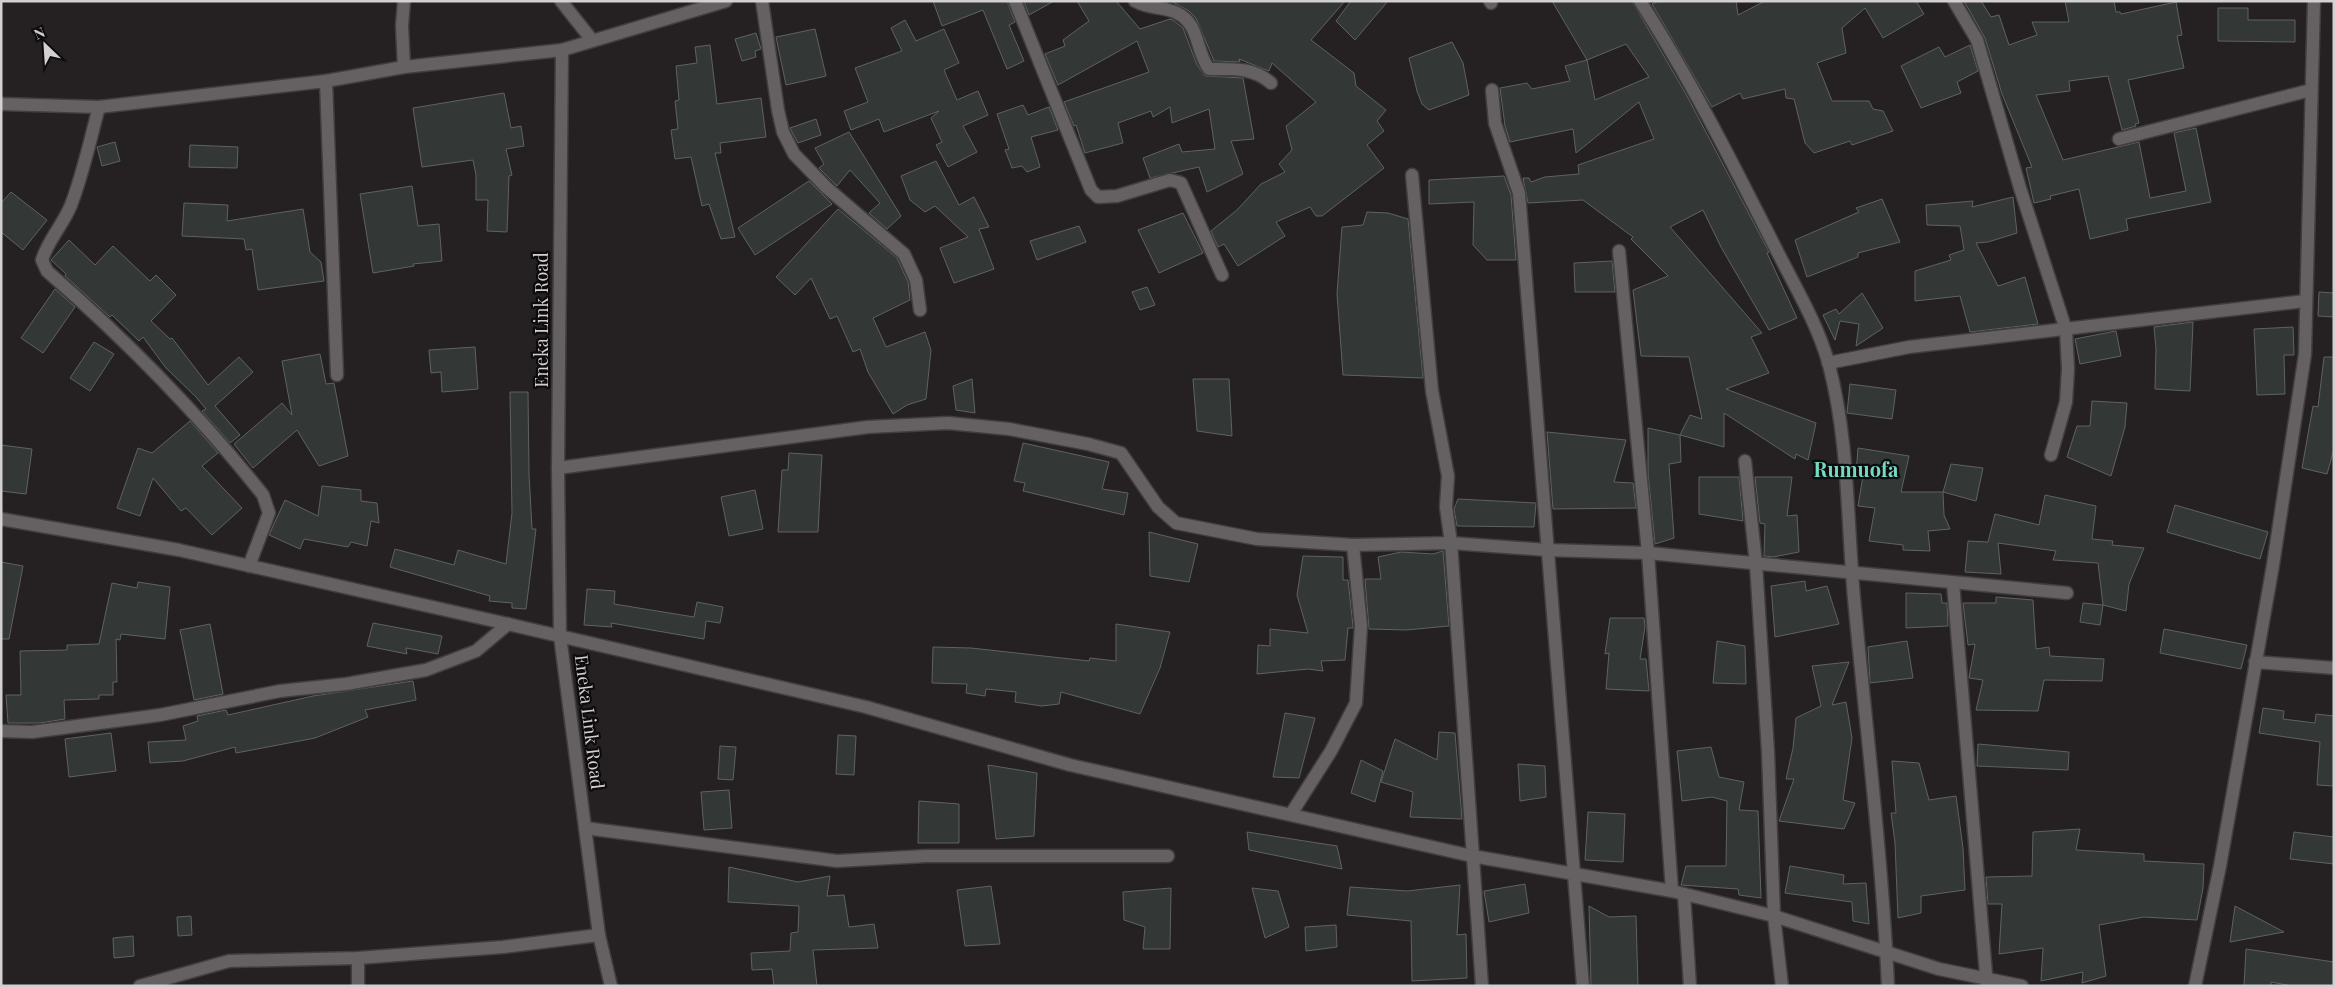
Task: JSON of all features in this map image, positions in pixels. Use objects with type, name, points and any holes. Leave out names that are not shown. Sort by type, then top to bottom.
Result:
[{"type":"street","points":[[404,1],[402,26],[404,67]]},
{"type":"street","points":[[561,1],[592,40]]},
{"type":"street","points":[[1,104],[99,108],[326,81],[404,67],[562,50],[726,1]]},
{"type":"street","points":[[762,1],[778,110],[783,132],[794,154],[827,188],[904,254],[916,280],[920,310]]},
{"type":"street","points":[[1015,1],[1090,190],[1098,197],[1117,196],[1170,180],[1181,183],[1222,275]]},
{"type":"street","points":[[1135,1],[1147,8],[1176,12],[1192,25],[1204,62],[1209,69],[1247,70],[1261,74],[1271,83]]},
{"type":"street","points":[[1640,1],[1668,44],[1744,185],[1814,328],[1828,363],[1835,392],[1848,494],[1852,574],[1888,986]]},
{"type":"street","points":[[1954,1],[1977,40],[2020,188],[2066,330],[2068,369],[2066,402],[2051,455]]},
{"type":"street","points":[[2195,986],[2220,866],[2273,565],[2305,354],[2314,1]]},
{"type":"street","name":"Eneka Link Road","points":[[562,50],[558,468],[560,636],[599,935],[611,986]]},
{"type":"street","points":[[326,81],[337,375]]},
{"type":"street","points":[[1492,90],[1495,123],[1519,193],[1546,550],[1575,873],[1583,986]]},
{"type":"street","points":[[2120,139],[2311,90]]},
{"type":"street","points":[[99,108],[72,204],[63,225],[47,246],[42,260],[47,271],[107,324],[183,404],[263,495],[269,513],[249,566]]},
{"type":"street","points":[[1412,175],[1432,391],[1448,476],[1446,507],[1451,543],[1482,986]]},
{"type":"street","points":[[1619,251],[1678,892],[1690,986]]},
{"type":"street","points":[[1828,363],[1908,347],[2305,301]]},
{"type":"street","points":[[558,468],[868,427],[948,423],[1009,429],[1088,444],[1121,453],[1158,507],[1176,523],[1257,538],[1353,545],[1451,543],[1546,550],[1648,553],[1852,574],[2067,593]]},
{"type":"street","points":[[1745,461],[1756,564],[1768,752],[1774,916],[1782,986]]},
{"type":"street","points":[[1,519],[179,550],[508,624],[866,707],[1070,766],[1472,856],[1678,892],[1774,916],[1886,950],[1908,960],[1987,982],[2022,986]]},
{"type":"street","points":[[1291,814],[1330,751],[1356,703],[1361,626],[1353,545]]},
{"type":"street","points":[[1953,583],[1987,982]]},
{"type":"street","points":[[1,732],[32,732],[160,714],[280,691],[346,684],[426,670],[476,651],[508,624]]},
{"type":"street","points":[[2255,662],[2334,668]]},
{"type":"street","points":[[585,828],[837,861],[926,856],[1168,856]]},
{"type":"street","points":[[140,986],[229,962],[358,958],[503,946],[599,935]]},
{"type":"street","points":[[358,958],[358,986]]},
{"type":"building","points":[[933,1],[1007,1],[1015,22],[1009,25],[1024,61],[1007,69],[983,10],[942,26]]},
{"type":"building","points":[[1024,1],[1054,1],[1029,15]]},
{"type":"building","points":[[1077,1],[1116,1],[1140,29],[1170,19],[1173,20],[1183,28],[1197,65],[1205,76],[1243,78],[1254,139],[1231,141],[1243,174],[1207,192],[1199,167],[1150,178],[1143,158],[1179,144],[1182,152],[1215,149],[1209,109],[1172,123],[1170,107],[1153,117],[1151,111],[1118,123],[1123,143],[1085,153],[1076,125],[1074,126],[1064,102],[1149,72],[1137,41],[1058,85],[1045,54],[1065,46],[1063,40],[1089,21]]},
{"type":"building","points":[[1171,1],[1345,1],[1311,40],[1354,73],[1356,86],[1386,110],[1377,121],[1384,131],[1367,145],[1384,168],[1322,216],[1316,216],[1310,207],[1276,222],[1285,236],[1238,266],[1224,244],[1218,247],[1211,231],[1237,210],[1261,184],[1285,172],[1279,164],[1292,150],[1286,126],[1316,102],[1272,63],[1269,71],[1239,59],[1240,62],[1214,61],[1196,18],[1189,11]]},
{"type":"building","points":[[1351,1],[1388,1],[1355,40],[1336,21]]},
{"type":"building","points":[[1552,1],[1632,1],[1687,96],[1769,252],[1767,253],[1797,318],[1769,330],[1721,247],[1703,210],[1670,227],[1762,333],[1751,337],[1769,373],[1726,389],[1816,423],[1808,460],[1796,454],[1795,459],[1724,413],[1724,447],[1680,435],[1690,415],[1702,419],[1689,357],[1641,356],[1633,290],[1668,276],[1631,239],[1633,237],[1583,200],[1528,203],[1523,178],[1529,178],[1531,182],[1545,177],[1579,174],[1578,165],[1654,139],[1639,102],[1576,153],[1573,129],[1510,142],[1505,126],[1500,88],[1527,83],[1532,89],[1570,81],[1565,66],[1587,60]],"holes":[[[1626,44],[1649,77],[1595,100],[1587,60]]]},
{"type":"building","points":[[1659,1],[1736,1],[1738,15],[1765,1],[1916,1],[1924,14],[1883,38],[1865,8],[1842,28],[1846,53],[1817,63],[1832,101],[1869,101],[1873,109],[1883,111],[1893,131],[1852,145],[1850,141],[1814,153],[1805,143],[1794,99],[1786,98],[1785,89],[1743,99],[1740,93],[1712,107],[1652,4]]},
{"type":"building","points":[[1964,1],[1981,1],[1991,17],[1999,15],[2009,45],[2037,35],[2032,22],[2069,22],[2065,1],[2114,1],[2116,12],[2121,14],[2176,2],[2182,35],[2177,36],[2184,68],[2128,80],[2139,123],[2135,124],[2136,126],[2122,130],[2108,76],[2069,81],[2070,91],[2036,95],[2063,160],[2139,142],[2150,198],[2186,191],[2174,133],[2196,128],[2211,202],[2126,219],[2128,230],[2090,239],[2079,189],[2050,196],[2051,199],[2034,203],[2026,168],[2032,167],[2002,94],[1985,38]]},
{"type":"building","points":[[2218,8],[2248,8],[2248,20],[2295,20],[2295,42],[2218,41]]},
{"type":"building","points":[[905,20],[916,41],[944,29],[959,63],[944,70],[957,100],[978,91],[988,115],[963,126],[977,152],[948,167],[936,145],[942,142],[931,118],[939,111],[884,132],[879,119],[851,130],[844,111],[868,102],[855,68],[902,51],[891,28]]},
{"type":"building","points":[[815,29],[826,76],[786,85],[776,37]]},
{"type":"building","points":[[756,33],[761,49],[755,51],[756,57],[742,61],[735,39]]},
{"type":"building","points":[[1452,42],[1463,63],[1469,95],[1429,110],[1422,104],[1417,91],[1409,58]]},
{"type":"building","points":[[710,45],[717,104],[761,98],[766,137],[720,143],[721,153],[715,153],[735,237],[721,239],[709,204],[702,206],[691,157],[675,159],[671,130],[678,129],[675,101],[679,100],[676,66],[697,63],[695,47]]},
{"type":"building","points":[[1970,45],[1978,71],[1957,82],[1961,93],[1921,108],[1901,66],[1939,47],[1945,57]]},
{"type":"building","points":[[504,93],[511,128],[521,126],[524,146],[506,149],[512,175],[509,176],[507,232],[487,231],[488,200],[476,200],[476,175],[473,160],[422,167],[413,108]]},
{"type":"building","points":[[1023,105],[1028,115],[1049,107],[1058,130],[1031,137],[1040,167],[1027,172],[1022,166],[1012,168],[1005,150],[1009,149],[997,114]]},
{"type":"building","points":[[816,119],[821,135],[798,143],[790,128]]},
{"type":"building","points":[[849,132],[901,216],[887,229],[869,213],[880,203],[850,170],[837,186],[819,168],[824,164],[815,148]]},
{"type":"building","points":[[115,142],[120,161],[102,166],[97,147]]},
{"type":"building","points":[[190,145],[238,147],[237,168],[189,167]]},
{"type":"building","points":[[936,161],[959,205],[974,197],[989,227],[979,229],[994,269],[954,283],[940,248],[968,237],[935,206],[925,212],[910,200],[901,176]]},
{"type":"building","points":[[1504,176],[1511,195],[1516,260],[1487,260],[1473,245],[1474,202],[1429,204],[1429,180]]},
{"type":"building","points":[[809,181],[832,204],[755,255],[738,228]]},
{"type":"building","points":[[412,186],[418,226],[439,224],[442,261],[413,264],[414,266],[373,273],[360,194]]},
{"type":"building","points":[[11,192],[47,220],[23,250],[1,232],[1,203]]},
{"type":"building","points":[[2013,197],[2017,233],[1988,242],[1976,243],[1998,286],[2025,277],[2038,324],[1970,332],[1960,296],[1915,301],[1915,271],[1951,260],[1949,255],[1964,250],[1960,226],[1927,225],[1926,205],[1973,201],[1972,207]]},
{"type":"building","points":[[1882,199],[1900,242],[1858,253],[1858,257],[1807,277],[1795,240],[1859,212],[1856,208]]},
{"type":"building","points":[[184,203],[228,205],[227,221],[303,209],[310,252],[321,262],[324,281],[258,290],[252,249],[246,250],[244,239],[182,236]]},
{"type":"building","points":[[838,209],[897,258],[908,282],[910,300],[873,318],[886,347],[925,332],[931,350],[926,399],[907,405],[893,414],[868,372],[860,349],[853,352],[837,316],[830,319],[811,278],[795,295],[776,277]]},
{"type":"building","points":[[1367,212],[1388,213],[1408,219],[1423,378],[1343,375],[1337,294],[1342,227],[1363,225]]},
{"type":"building","points":[[1183,213],[1203,253],[1159,273],[1138,230]]},
{"type":"building","points":[[1079,226],[1086,242],[1037,260],[1030,241]]},
{"type":"building","points":[[69,240],[95,265],[113,246],[150,281],[156,275],[176,295],[151,321],[170,339],[172,338],[208,385],[239,357],[253,372],[215,406],[240,435],[230,443],[202,411],[206,409],[166,368],[143,337],[139,341],[112,315],[110,317],[65,276],[66,274],[51,260]]},
{"type":"building","points":[[1612,261],[1615,292],[1575,292],[1574,263]]},
{"type":"building","points":[[1147,287],[1155,305],[1140,310],[1132,292]]},
{"type":"building","points":[[55,289],[75,307],[43,353],[21,338]]},
{"type":"building","points":[[2319,292],[2334,293],[2334,317],[2318,316]]},
{"type":"building","points":[[1862,293],[1883,328],[1856,346],[1859,324],[1840,321],[1835,340],[1823,315],[1836,309],[1839,314]]},
{"type":"building","points":[[2193,322],[2190,391],[2155,389],[2156,349],[2154,327]]},
{"type":"building","points":[[2293,327],[2294,355],[2284,355],[2285,394],[2257,395],[2254,329]]},
{"type":"building","points":[[2116,331],[2121,356],[2080,364],[2075,339]]},
{"type":"building","points":[[94,342],[114,354],[90,391],[70,378]]},
{"type":"building","points":[[475,347],[478,389],[442,392],[441,372],[431,373],[429,350]]},
{"type":"building","points":[[320,354],[326,384],[334,383],[348,456],[319,466],[297,430],[253,468],[234,444],[282,403],[292,415],[282,361]]},
{"type":"building","points":[[2324,357],[2334,357],[2334,449],[2327,474],[2302,468],[2313,406],[2318,407]]},
{"type":"building","points":[[972,379],[975,413],[956,410],[953,386]]},
{"type":"building","points":[[1193,379],[1229,379],[1232,436],[1197,431]]},
{"type":"building","points":[[1850,384],[1896,390],[1892,419],[1847,413]]},
{"type":"building","points":[[510,392],[528,392],[532,529],[536,529],[526,609],[512,608],[512,603],[489,601],[490,596],[390,567],[395,549],[454,565],[458,550],[506,564],[512,513]]},
{"type":"building","points":[[2092,401],[2127,403],[2125,427],[2111,476],[2067,457],[2077,426],[2090,426]]},
{"type":"building","points":[[190,421],[218,453],[202,466],[242,508],[212,535],[186,508],[181,511],[153,478],[140,516],[117,508],[138,448],[152,453]]},
{"type":"building","points":[[1648,428],[1680,435],[1681,462],[1669,464],[1674,538],[1655,544],[1648,473]]},
{"type":"building","points":[[1547,432],[1626,440],[1614,482],[1633,483],[1636,508],[1553,509]]},
{"type":"building","points":[[1023,443],[1109,462],[1102,489],[1128,493],[1124,515],[1023,491],[1025,483],[1014,481]]},
{"type":"building","points":[[1,445],[32,449],[26,494],[1,491]]},
{"type":"building","points":[[1858,448],[1909,456],[1901,492],[1943,492],[1944,515],[1950,529],[1928,531],[1930,551],[1903,550],[1903,545],[1869,541],[1875,508],[1858,506],[1863,476],[1856,475]]},
{"type":"building","points":[[789,453],[822,455],[818,532],[778,532],[782,470],[788,470]]},
{"type":"building","points":[[1951,464],[1983,468],[1976,501],[1943,492]]},
{"type":"building","points":[[1699,477],[1739,477],[1743,521],[1699,514]]},
{"type":"building","points":[[1755,477],[1792,477],[1787,516],[1797,515],[1799,552],[1773,557],[1764,556],[1765,524],[1760,523]]},
{"type":"building","points":[[322,486],[361,490],[361,501],[377,503],[379,523],[371,521],[367,546],[351,542],[348,547],[304,539],[300,549],[269,535],[285,500],[318,516]]},
{"type":"building","points":[[755,490],[763,529],[729,536],[721,497]]},
{"type":"building","points":[[2045,495],[2096,506],[2092,539],[2113,541],[2112,545],[2144,548],[2129,584],[2126,611],[2103,605],[2098,563],[2053,560],[2056,551],[1998,543],[2001,574],[1965,572],[1968,541],[1988,542],[1995,514],[2039,525]]},
{"type":"building","points":[[1458,499],[1536,503],[1534,527],[1457,526],[1454,509]]},
{"type":"building","points":[[2175,505],[2268,532],[2260,559],[2167,532]]},
{"type":"building","points":[[1149,532],[1198,544],[1189,582],[1150,576]]},
{"type":"building","points":[[1443,551],[1449,626],[1406,630],[1369,629],[1365,579],[1381,579],[1378,557],[1401,552],[1433,554]]},
{"type":"building","points":[[1303,556],[1343,557],[1343,580],[1348,580],[1353,626],[1353,628],[1348,628],[1345,660],[1321,661],[1323,671],[1308,669],[1257,674],[1258,645],[1270,646],[1270,629],[1308,633],[1297,595]]},
{"type":"building","points":[[1,562],[23,566],[9,639],[1,639]]},
{"type":"building","points":[[1805,581],[1806,591],[1827,586],[1839,624],[1775,637],[1771,586]]},
{"type":"building","points":[[138,582],[170,587],[165,639],[121,634],[120,640],[116,639],[117,682],[113,682],[113,695],[99,695],[99,699],[64,700],[65,719],[40,723],[8,723],[6,695],[21,695],[20,651],[67,650],[67,645],[99,644],[112,583],[137,588]]},
{"type":"building","points":[[587,589],[615,591],[614,604],[694,617],[697,602],[723,607],[720,623],[706,621],[704,639],[611,623],[612,627],[584,625]]},
{"type":"building","points":[[1906,593],[1941,594],[1942,603],[1947,603],[1948,626],[1906,628]]},
{"type":"building","points":[[1996,597],[2033,600],[2036,649],[2049,647],[2050,656],[2104,659],[2102,681],[2044,680],[2038,711],[1976,710],[1983,680],[1969,678],[1975,644],[1968,645],[1963,603],[1996,603]]},
{"type":"building","points":[[2083,603],[2103,605],[2100,625],[2080,622]]},
{"type":"building","points":[[1610,618],[1644,618],[1645,627],[1640,659],[1646,659],[1649,691],[1606,689],[1609,653],[1605,654]]},
{"type":"building","points":[[373,623],[442,636],[438,654],[406,648],[407,654],[367,646]]},
{"type":"building","points":[[210,624],[223,694],[194,700],[180,630]]},
{"type":"building","points":[[1116,624],[1170,632],[1160,668],[1140,714],[1061,692],[1059,704],[1042,706],[1015,702],[1016,692],[986,689],[985,696],[966,693],[967,684],[932,683],[933,647],[971,648],[1089,661],[1090,658],[1116,661]]},
{"type":"building","points":[[2164,629],[2247,645],[2241,669],[2160,653]]},
{"type":"building","points":[[1717,641],[1745,646],[1746,684],[1713,683]]},
{"type":"building","points":[[1907,641],[1913,678],[1870,683],[1868,647]]},
{"type":"building","points":[[1849,662],[1832,705],[1846,702],[1852,738],[1843,800],[1855,803],[1844,829],[1779,821],[1794,779],[1786,779],[1793,748],[1796,718],[1821,706],[1812,666]]},
{"type":"building","points":[[413,681],[416,700],[365,710],[368,717],[315,738],[236,753],[235,747],[183,761],[150,763],[148,742],[186,740],[183,726],[198,721],[197,716],[226,710],[228,715],[313,696]]},
{"type":"building","points":[[2263,708],[2284,711],[2283,719],[2315,723],[2316,714],[2334,716],[2334,786],[2317,785],[2320,742],[2259,733]]},
{"type":"building","points":[[1285,713],[1315,718],[1299,778],[1273,777]]},
{"type":"building","points":[[1439,732],[1455,733],[1462,819],[1410,817],[1413,792],[1381,782],[1395,739],[1437,760]]},
{"type":"building","points":[[111,733],[116,771],[69,777],[65,739]]},
{"type":"building","points":[[838,735],[856,736],[854,775],[836,774]]},
{"type":"building","points":[[1978,744],[2069,752],[2068,770],[1977,766]]},
{"type":"building","points":[[720,746],[736,747],[733,780],[718,779]]},
{"type":"building","points":[[1711,747],[1719,777],[1744,782],[1739,810],[1758,811],[1761,898],[1739,895],[1738,889],[1681,885],[1686,866],[1726,866],[1727,801],[1712,797],[1682,801],[1677,751]]},
{"type":"building","points":[[1361,760],[1383,771],[1375,802],[1351,793]]},
{"type":"building","points":[[1892,761],[1919,763],[1929,800],[1956,796],[1963,848],[1965,890],[1921,896],[1921,913],[1898,918],[1895,843],[1891,813],[1896,813]]},
{"type":"building","points":[[1518,764],[1545,766],[1546,797],[1520,801]]},
{"type":"building","points":[[988,765],[1037,773],[1034,836],[996,839]]},
{"type":"building","points":[[729,790],[732,828],[704,830],[701,792]]},
{"type":"building","points":[[919,801],[959,804],[959,843],[918,843]]},
{"type":"building","points":[[1588,812],[1625,814],[1623,862],[1585,860]]},
{"type":"building","points":[[2080,829],[2076,850],[2144,854],[2144,861],[2204,864],[2203,888],[2197,920],[2144,917],[2099,925],[2106,976],[2082,983],[2083,972],[2041,981],[2043,948],[1999,954],[2002,904],[1988,904],[1986,877],[2032,876],[2033,832]]},
{"type":"building","points":[[1247,832],[1337,846],[1342,869],[1249,850]]},
{"type":"building","points":[[2294,832],[2334,837],[2334,864],[2290,859]]},
{"type":"building","points":[[1790,866],[1844,875],[1843,884],[1866,883],[1869,924],[1853,921],[1852,902],[1785,893]]},
{"type":"building","points":[[729,867],[798,882],[830,876],[827,896],[844,895],[849,927],[874,924],[878,948],[813,950],[817,986],[774,986],[772,969],[752,970],[751,953],[790,951],[791,933],[798,932],[799,906],[728,902]]},
{"type":"building","points":[[1525,884],[1529,913],[1489,922],[1484,891]]},
{"type":"building","points":[[1460,885],[1457,935],[1466,934],[1467,978],[1412,981],[1411,921],[1347,915],[1350,887],[1407,891]]},
{"type":"building","points":[[991,886],[1000,944],[965,946],[957,890]]},
{"type":"building","points":[[1171,888],[1170,949],[1143,949],[1145,927],[1124,920],[1123,892]]},
{"type":"building","points":[[1252,888],[1278,891],[1289,927],[1265,938]]},
{"type":"building","points":[[1589,906],[1609,917],[1636,916],[1638,986],[1591,986]]},
{"type":"building","points":[[2235,906],[2284,932],[2230,942]]},
{"type":"building","points":[[191,916],[192,935],[178,936],[177,917]]},
{"type":"building","points":[[1336,925],[1337,947],[1306,951],[1305,927]]},
{"type":"building","points":[[133,936],[134,956],[114,958],[113,938]]},
{"type":"building","points":[[2246,949],[2334,962],[2334,986],[2292,986],[2271,982],[2271,986],[2244,986]]},
{"type":"district","name":"Rumuofa","points":[[1856,470]]}]
